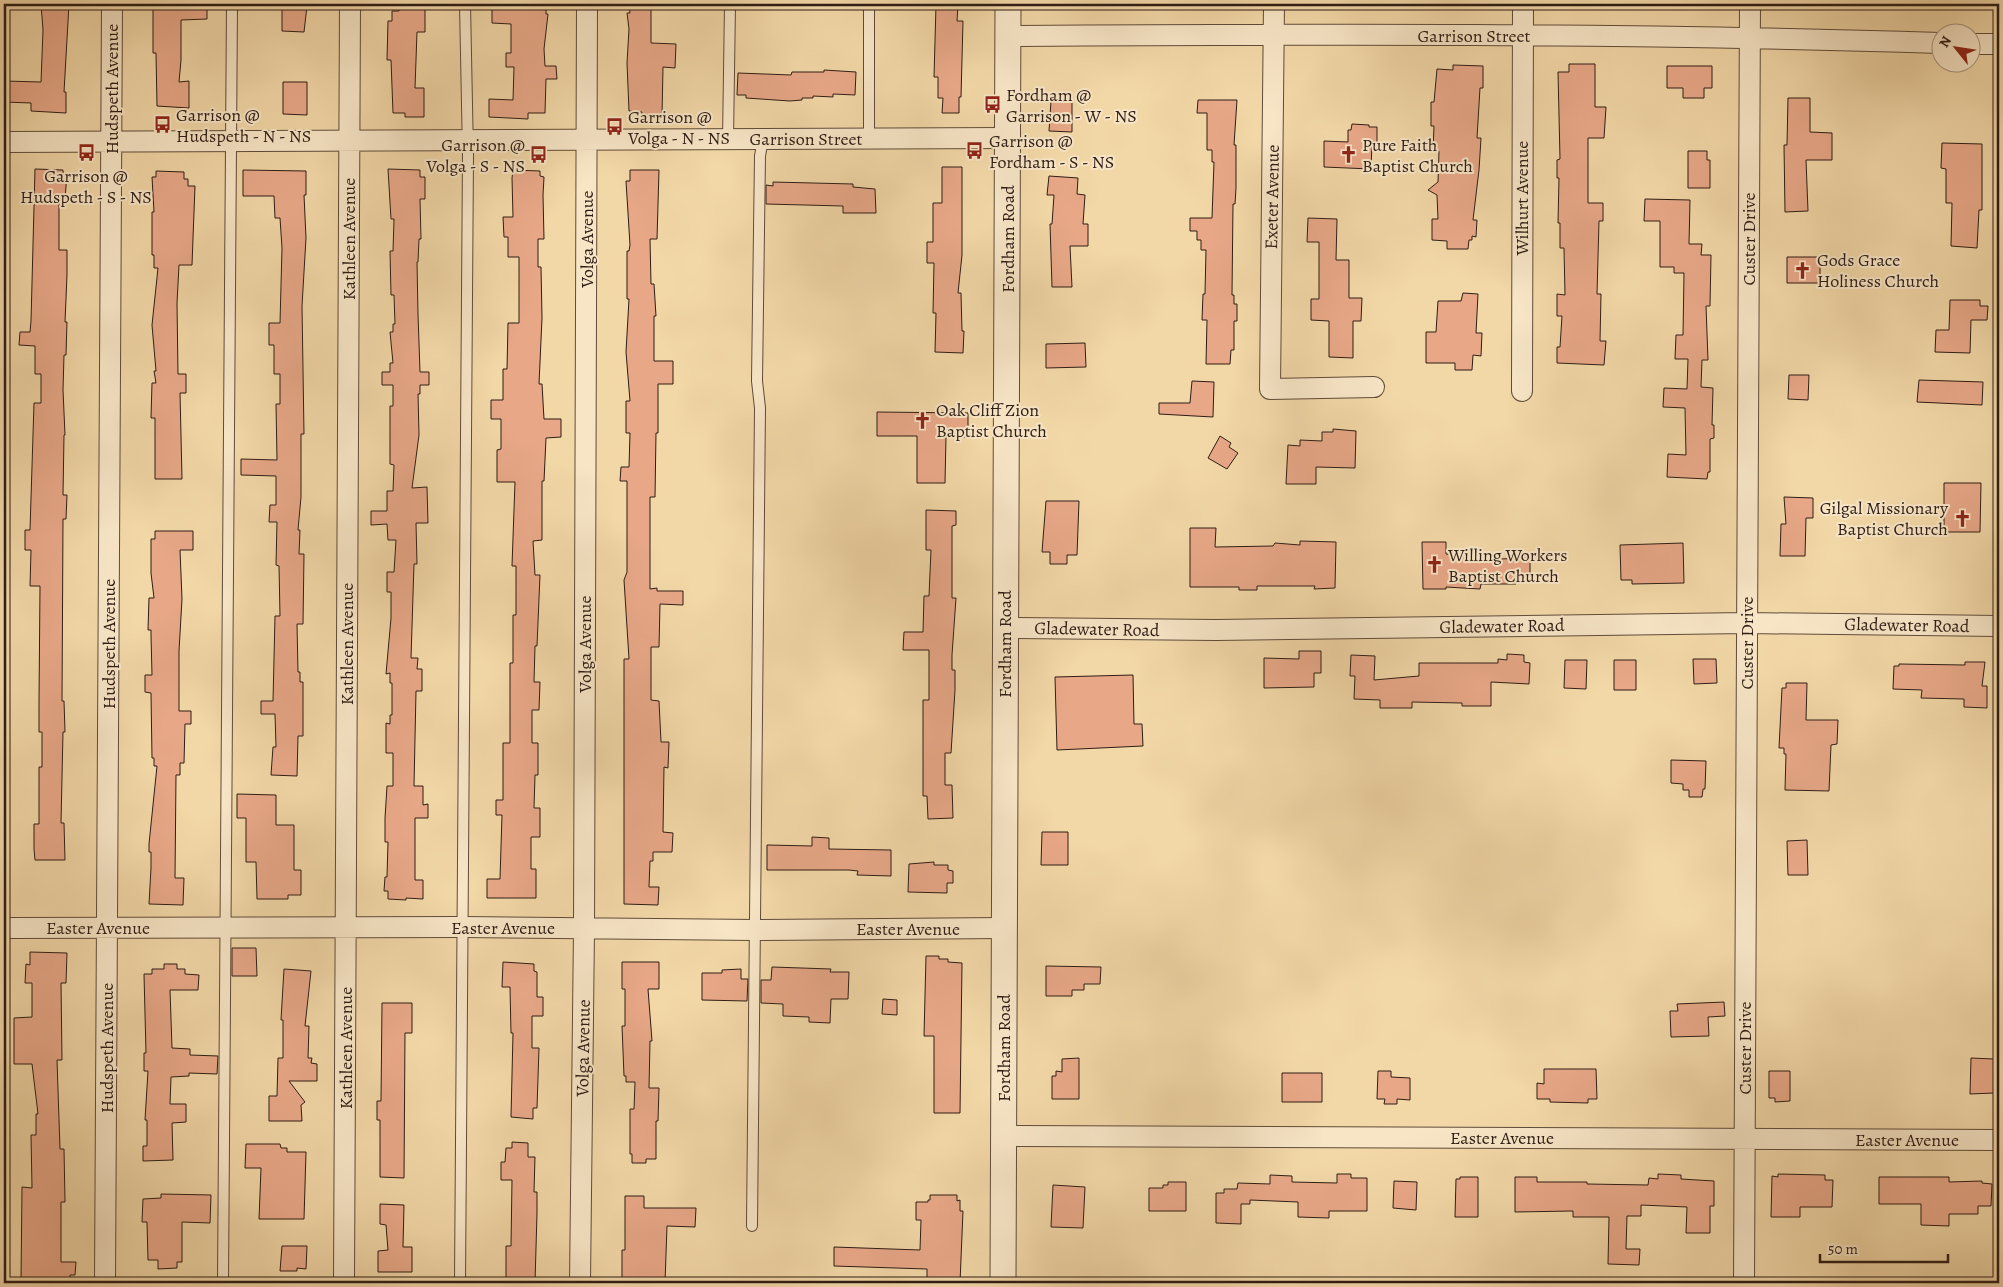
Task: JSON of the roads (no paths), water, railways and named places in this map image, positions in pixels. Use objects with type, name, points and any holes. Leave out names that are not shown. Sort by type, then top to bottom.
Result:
[{"type":"street","name":"Hudspeth Avenue","points":[[105,1283],[112,4]]},
{"type":"street","name":"Kathleen Avenue","points":[[344,1283],[350,4]]},
{"type":"street","name":"Volga Avenue","points":[[580,1283],[584,929],[587,4]]},
{"type":"street","name":"Fordham Road","points":[[1003,1283],[1008,4]]},
{"type":"street","name":"Exeter Avenue","points":[[1274,4],[1270,389],[1374,387]]},
{"type":"street","name":"Wilhurt Avenue","points":[[1522,391],[1523,4]]},
{"type":"street","name":"Custer Drive","points":[[1744,1283],[1750,4]]},
{"type":"street","name":"Garrison Street","points":[[1008,36],[1274,34],[1751,37],[1930,43]]},
{"type":"street","points":[[1980,44],[1999,44]]},
{"type":"street","name":"Garrison Street","points":[[4,142],[1008,138]]},
{"type":"street","name":"Gladewater Road","points":[[1005,628],[1216,630],[1747,624],[1999,626]]},
{"type":"street","name":"Easter Avenue","points":[[4,928],[755,930],[1003,928]]},
{"type":"street","name":"Easter Avenue","points":[[1004,1136],[1999,1140]]},
{"type":"lane","points":[[223,1283],[227,929],[232,4]]},
{"type":"lane","points":[[460,1283],[468,140],[466,4]]},
{"type":"lane","points":[[728,140],[730,4]]},
{"type":"lane","points":[[869,139],[870,4]]},
{"type":"lane","points":[[752,1226],[760,408],[757,381],[760,156],[762,139]]},
{"type":"place","name":"Fordham @ Garrison - W - NS","points":[[992,105]]},
{"type":"place","name":"Garrison @ Hudspeth - N - NS","points":[[162,125]]},
{"type":"place","name":"Garrison @ Volga - N - NS","points":[[614,127]]},
{"type":"place","name":"Garrison @ Fordham - S - NS","points":[[975,151]]},
{"type":"place","name":"Garrison @ Hudspeth - S - NS","points":[[86,153]]},
{"type":"place","name":"Garrison @ Volga - S - NS","points":[[539,155]]},
{"type":"place","name":"Pure Faith Baptist Church","points":[[1348,155]]},
{"type":"place","name":"Gods Grace Holiness Church","points":[[1803,270]]},
{"type":"place","name":"Oak Cliff Zion Baptist Church","points":[[922,420]]},
{"type":"place","name":"Gilgal Missionary Baptist Church","points":[[1962,518]]},
{"type":"place","name":"Willing Workers Baptist Church","points":[[1434,565]]}]
